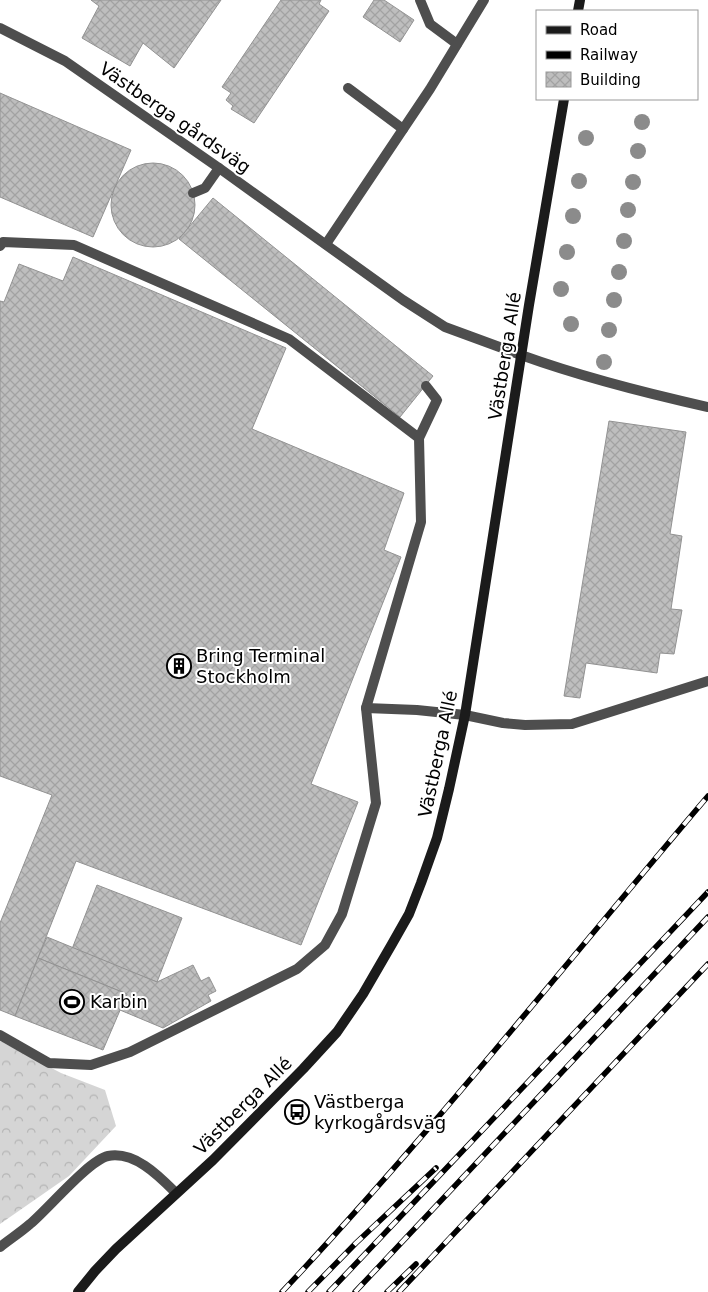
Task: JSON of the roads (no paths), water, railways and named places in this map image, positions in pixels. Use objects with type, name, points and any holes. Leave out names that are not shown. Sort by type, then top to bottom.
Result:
[{"type":"street","points":[[420,0],[430,24],[457,44]]},
{"type":"street","points":[[326,244],[403,129],[484,0]]},
{"type":"street","name":"Västberga gårdsväg","points":[[0,28],[65,61],[444,327],[548,365],[666,398],[708,407]]},
{"type":"street","points":[[348,88],[403,129]]},
{"type":"street","name":"Västberga Allé","points":[[78,1292],[116,1249],[213,1160],[337,1032],[363,994],[409,914],[437,838],[450,789],[465,715],[521,355],[564,100]]},
{"type":"street","points":[[193,193],[205,188],[219,168]]},
{"type":"street","points":[[0,246],[3,242],[74,245],[289,339],[420,438]]},
{"type":"street","points":[[0,1035],[49,1063],[91,1065],[130,1052],[297,969],[325,945],[342,914],[376,803],[366,708],[421,522],[420,438],[437,400],[426,386]]},
{"type":"street","points":[[366,708],[417,710],[465,715],[502,723],[524,725],[572,724],[708,681]]},
{"type":"street","points":[[0,1247],[31,1224],[91,1165],[106,1156],[118,1155],[132,1159],[163,1180],[176,1193]]},
{"type":"railway","points":[[282,1292],[392,1171],[708,796]]},
{"type":"railway","points":[[329,1292],[708,892]]},
{"type":"railway","points":[[355,1292],[708,917]]},
{"type":"railway","points":[[399,1292],[708,964]]},
{"type":"railway","points":[[308,1292],[356,1243],[436,1168]]},
{"type":"railway","points":[[387,1292],[416,1264]]},
{"type":"place","name":"Bring Terminal Stockholm","points":[[179,666]]},
{"type":"place","name":"Karbin","points":[[72,1002]]},
{"type":"place","name":"Västberga kyrkogårdsväg","points":[[297,1112]]}]
